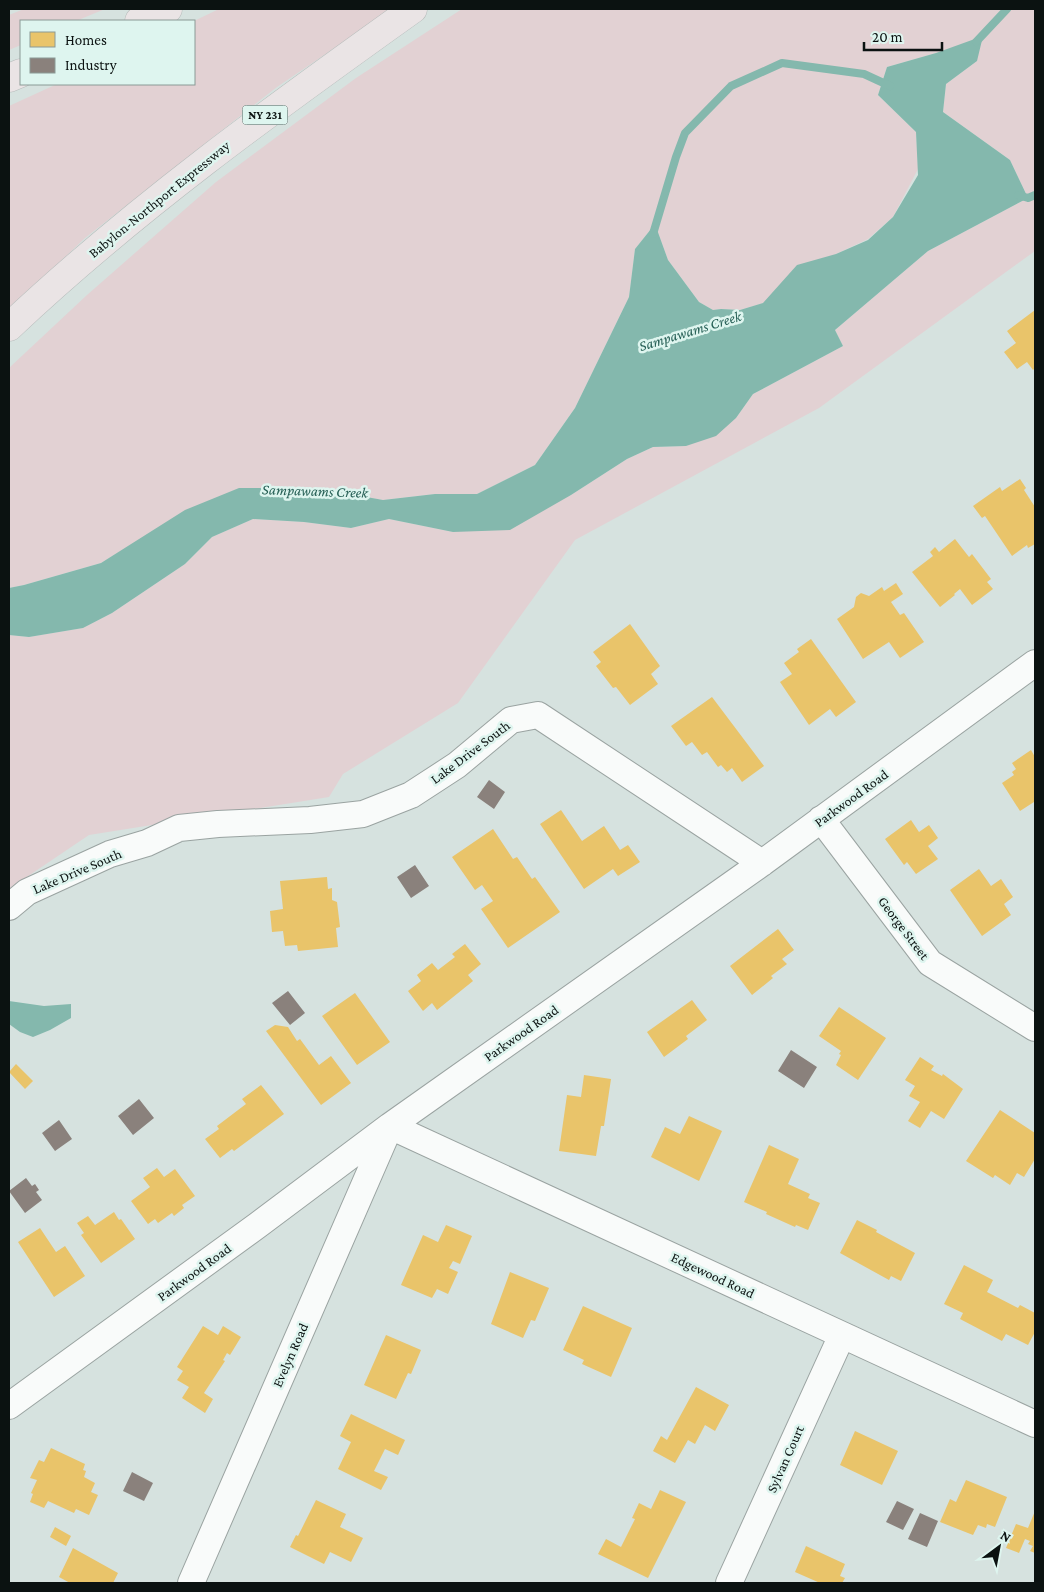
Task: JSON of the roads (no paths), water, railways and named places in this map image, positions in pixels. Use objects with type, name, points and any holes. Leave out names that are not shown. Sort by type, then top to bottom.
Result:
[{"type":"main road","points":[[141,20],[168,9]]},
{"type":"main road","name":"Babylon-Northport Expressway","points":[[9,327],[79,263],[173,186],[288,98],[413,9]]},
{"type":"street","name":"Parkwood Road","points":[[9,1406],[258,1225],[390,1126],[762,863],[1035,663]]},
{"type":"street","name":"Lake Drive South","points":[[9,907],[27,892],[110,854],[147,843],[179,828],[218,824],[310,820],[363,814],[412,795],[457,765],[511,720],[538,715],[762,863]]},
{"type":"street","name":"George Street","points":[[821,819],[930,963],[1035,1028]]},
{"type":"street","name":"Edgewood Road","points":[[390,1126],[1035,1424]]},
{"type":"street","name":"Evelyn Road","points":[[191,1583],[390,1126]]},
{"type":"street","name":"Sylvan Court","points":[[729,1583],[842,1335]]},
{"type":"water","points":[[983,36],[977,61],[946,84],[943,112],[1010,160],[1028,198],[928,251],[835,330],[843,346],[753,394],[736,418],[716,436],[686,446],[653,447],[627,459],[571,495],[510,530],[453,532],[389,519],[351,528],[304,522],[253,519],[212,537],[185,564],[112,613],[83,628],[29,637],[9,635],[9,588],[101,563],[185,510],[239,488],[317,488],[383,500],[435,494],[477,494],[535,465],[575,408],[629,297],[635,249],[655,224],[668,260],[699,302],[713,310],[740,310],[763,303],[797,265],[836,254],[868,240],[893,217],[918,175],[916,132],[878,95],[887,67],[936,53]]},
{"type":"water","points":[[9,1001],[44,1006],[71,1004],[71,1018],[33,1037],[20,1032],[9,1024]]},
{"type":"waterway","name":"Sampawams Creek","points":[[976,42],[1007,9]]},
{"type":"waterway","points":[[653,234],[685,133],[731,86],[782,63],[864,74],[890,86]]},
{"type":"waterway","points":[[1018,195],[1028,198],[1035,195]]}]
